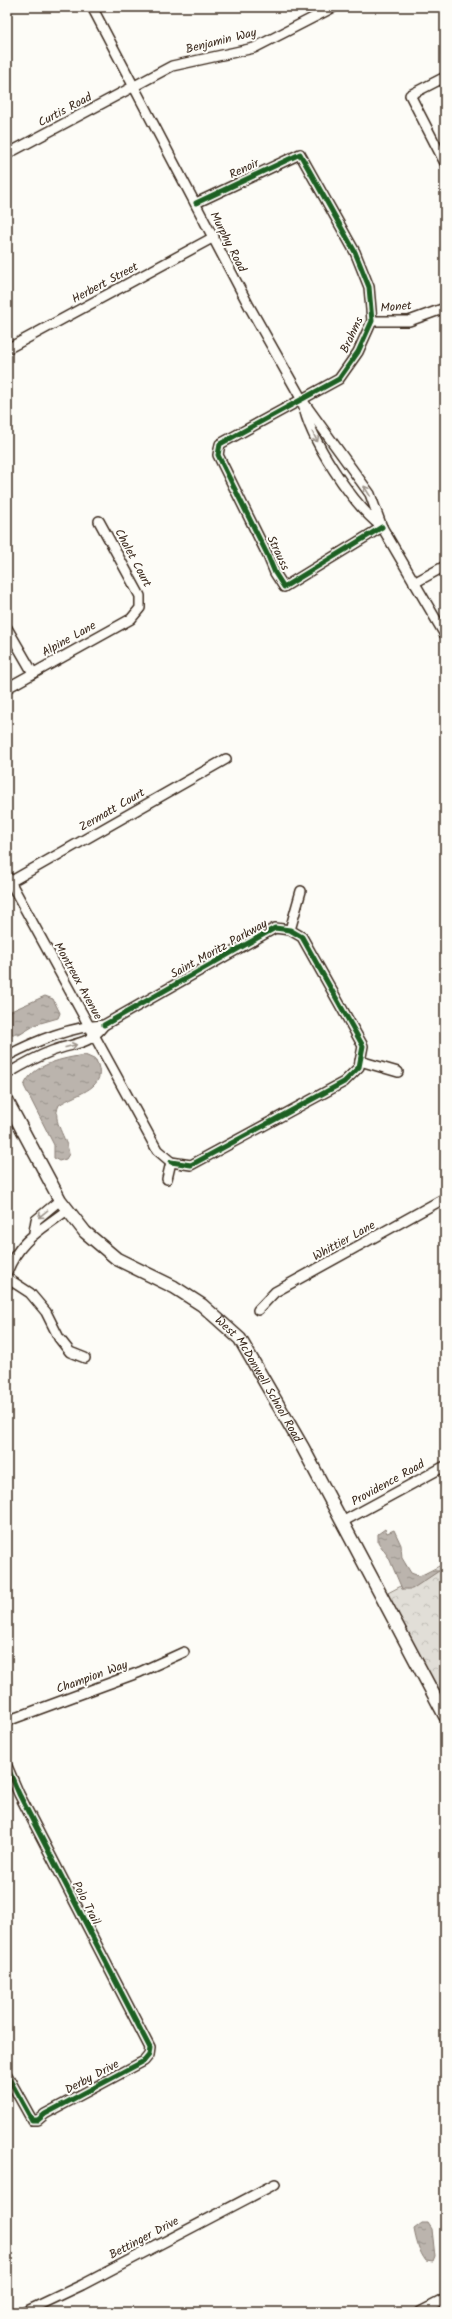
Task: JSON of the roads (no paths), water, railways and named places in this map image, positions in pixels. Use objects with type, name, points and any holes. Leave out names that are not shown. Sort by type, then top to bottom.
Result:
[{"type":"main road","name":"West McDonwell School Road","points":[[7,1101],[64,1205],[85,1232],[117,1259],[185,1294],[202,1305],[240,1339],[300,1442],[445,1716]]},
{"type":"street","name":"Murphy Road","points":[[92,7],[249,306],[302,400],[370,494],[382,527],[445,635]]},
{"type":"street","name":"Benjamin Way","points":[[135,87],[172,66],[254,48],[334,7]]},
{"type":"street","points":[[445,77],[410,95],[445,163]]},
{"type":"street","name":"Curtis Road","points":[[7,154],[135,87]]},
{"type":"street","name":"Renoir","points":[[196,203],[300,154]]},
{"type":"street","name":"Brahms","points":[[220,444],[302,400],[339,378],[358,352],[372,321],[368,287],[355,252],[300,154]]},
{"type":"street","name":"Herbert Street","points":[[7,349],[214,237]]},
{"type":"street","name":"Monet","points":[[372,321],[409,321],[445,308]]},
{"type":"street","name":"Murphy Road","points":[[302,400],[305,418],[329,461],[371,519],[382,527]]},
{"type":"street","name":"Strauss","points":[[220,444],[218,455],[275,573],[284,587],[382,527]]},
{"type":"street","name":"Chalet Court","points":[[99,521],[140,596],[140,608]]},
{"type":"street","points":[[414,583],[445,566]]},
{"type":"street","name":"Alpine Lane","points":[[7,688],[131,619],[140,608]]},
{"type":"street","points":[[7,628],[32,673]]},
{"type":"street","name":"Zermatt Court","points":[[9,879],[226,759]]},
{"type":"street","name":"Montreux Avenue","points":[[9,879],[157,1150],[171,1162]]},
{"type":"street","points":[[167,1179],[171,1162],[191,1165],[344,1082],[359,1067],[363,1046],[302,937],[290,930],[301,891]]},
{"type":"street","name":"Saint Moritz Parkway","points":[[7,1074],[34,1058],[54,1050],[78,1044],[95,1036],[104,1025],[275,928],[290,930]]},
{"type":"street","name":"Saint Moritz Parkway","points":[[7,1056],[30,1044],[89,1026],[104,1025]]},
{"type":"street","points":[[360,1061],[398,1072]]},
{"type":"street","name":"Whittier Lane","points":[[258,1310],[275,1292],[445,1198]]},
{"type":"street","points":[[7,1272],[14,1256],[34,1232],[36,1220],[64,1205]]},
{"type":"street","points":[[7,1278],[30,1293],[46,1312],[59,1338],[70,1352],[86,1358]]},
{"type":"street","name":"Providence Road","points":[[342,1522],[445,1466]]},
{"type":"street","name":"Champion Way","points":[[7,1721],[140,1672],[184,1652]]},
{"type":"street","name":"Polo Trail","points":[[7,1766],[19,1794],[150,2048]]},
{"type":"street","name":"Derby Drive","points":[[7,2075],[32,2120],[38,2120],[45,2114],[144,2060],[149,2055],[150,2048]]},
{"type":"street","name":"Bettinger Drive","points":[[25,2312],[43,2308],[275,2184]]},
{"type":"street","points":[[420,2312],[445,2299]]},
{"type":"water","points":[[45,996],[53,999],[60,1013],[58,1018],[37,1024],[19,1035],[7,1033],[7,1015],[11,1011]]},
{"type":"water","points":[[85,1055],[96,1060],[99,1070],[99,1077],[95,1084],[83,1093],[59,1105],[57,1111],[58,1123],[69,1154],[66,1159],[59,1161],[54,1158],[54,1145],[24,1086],[28,1078],[41,1067],[59,1060]]},
{"type":"water","points":[[385,1529],[387,1533],[394,1530],[401,1545],[402,1558],[411,1573],[419,1576],[432,1571],[439,1571],[412,1589],[402,1589],[389,1558],[378,1542],[378,1534]]},
{"type":"water","points":[[422,2223],[428,2223],[432,2229],[435,2257],[433,2262],[426,2261],[421,2254],[417,2242],[414,2229]]}]
